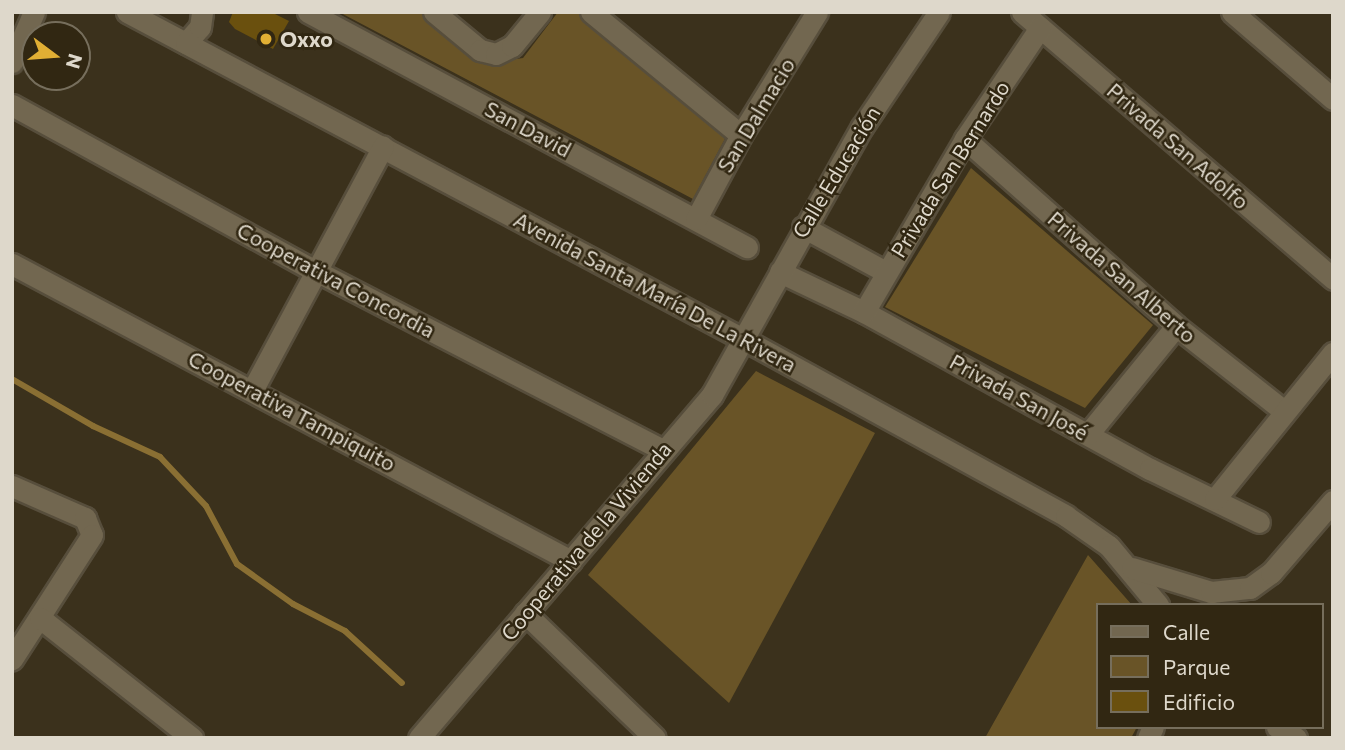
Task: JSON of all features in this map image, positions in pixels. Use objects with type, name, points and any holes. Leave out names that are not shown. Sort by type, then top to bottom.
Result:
[{"type":"street","points":[[12,62],[34,12]]},
{"type":"street","points":[[186,43],[200,27],[202,12]]},
{"type":"street","name":"San David","points":[[308,12],[747,247]]},
{"type":"street","points":[[434,12],[480,50],[496,54],[512,46],[540,12]]},
{"type":"street","points":[[591,12],[741,135]]},
{"type":"street","name":"Calle Educación","points":[[745,340],[803,227],[862,127],[939,12]]},
{"type":"street","name":"Privada San Adolfo","points":[[1023,12],[1333,279]]},
{"type":"street","points":[[1232,12],[1333,99]]},
{"type":"street","name":"Avenida Santa María De La Rivera","points":[[129,13],[745,340],[1066,516],[1132,568],[1157,603]]},
{"type":"street","name":"San Dalmacio","points":[[696,219],[741,135],[815,13]]},
{"type":"street","name":"Privada San Bernardo","points":[[864,312],[965,139],[1040,28]]},
{"type":"street","name":"Cooperativa Concordia","points":[[12,105],[314,270],[662,450]]},
{"type":"street","name":"Privada San Alberto","points":[[965,139],[1176,326],[1284,411]]},
{"type":"street","points":[[253,389],[314,270],[383,147]]},
{"type":"street","points":[[803,227],[886,272]]},
{"type":"street","name":"Cooperativa Tampiquito","points":[[12,264],[253,389],[571,561]]},
{"type":"street","name":"Privada San José","points":[[779,272],[864,312],[1088,434],[1259,522]]},
{"type":"street","points":[[1088,434],[1176,326]]},
{"type":"street","name":"Cooperativa de la Vivienda","points":[[419,738],[662,450],[712,395],[745,340]]},
{"type":"street","points":[[1215,499],[1333,352]]},
{"type":"street","points":[[12,486],[85,518],[92,528],[89,543],[12,659]]},
{"type":"street","points":[[1132,568],[1211,592],[1250,588],[1271,573],[1333,500]]},
{"type":"street","points":[[525,613],[655,738]]},
{"type":"street","points":[[40,618],[192,738]]},
{"type":"street","points":[[1280,729],[1296,738]]},
{"type":"green space","points":[[339,12],[425,12],[495,62],[523,58],[558,12],[585,12],[726,137],[693,199]]},
{"type":"green space","points":[[971,168],[1153,325],[1085,408],[885,307]]},
{"type":"green space","points":[[756,371],[875,433],[729,703],[588,575]]},
{"type":"green space","points":[[1088,555],[1130,603],[1096,603],[1096,729],[1136,729],[1131,738],[985,738]]},
{"type":"building","name":"Oxxo","points":[[233,12],[271,12],[289,21],[273,49],[235,29],[229,22]]},
{"type":"waterway","points":[[12,379],[93,426],[160,457],[206,506],[237,564],[293,604],[345,631],[402,683]]},
{"type":"place","name":"Oxxo","points":[[266,39]]}]
